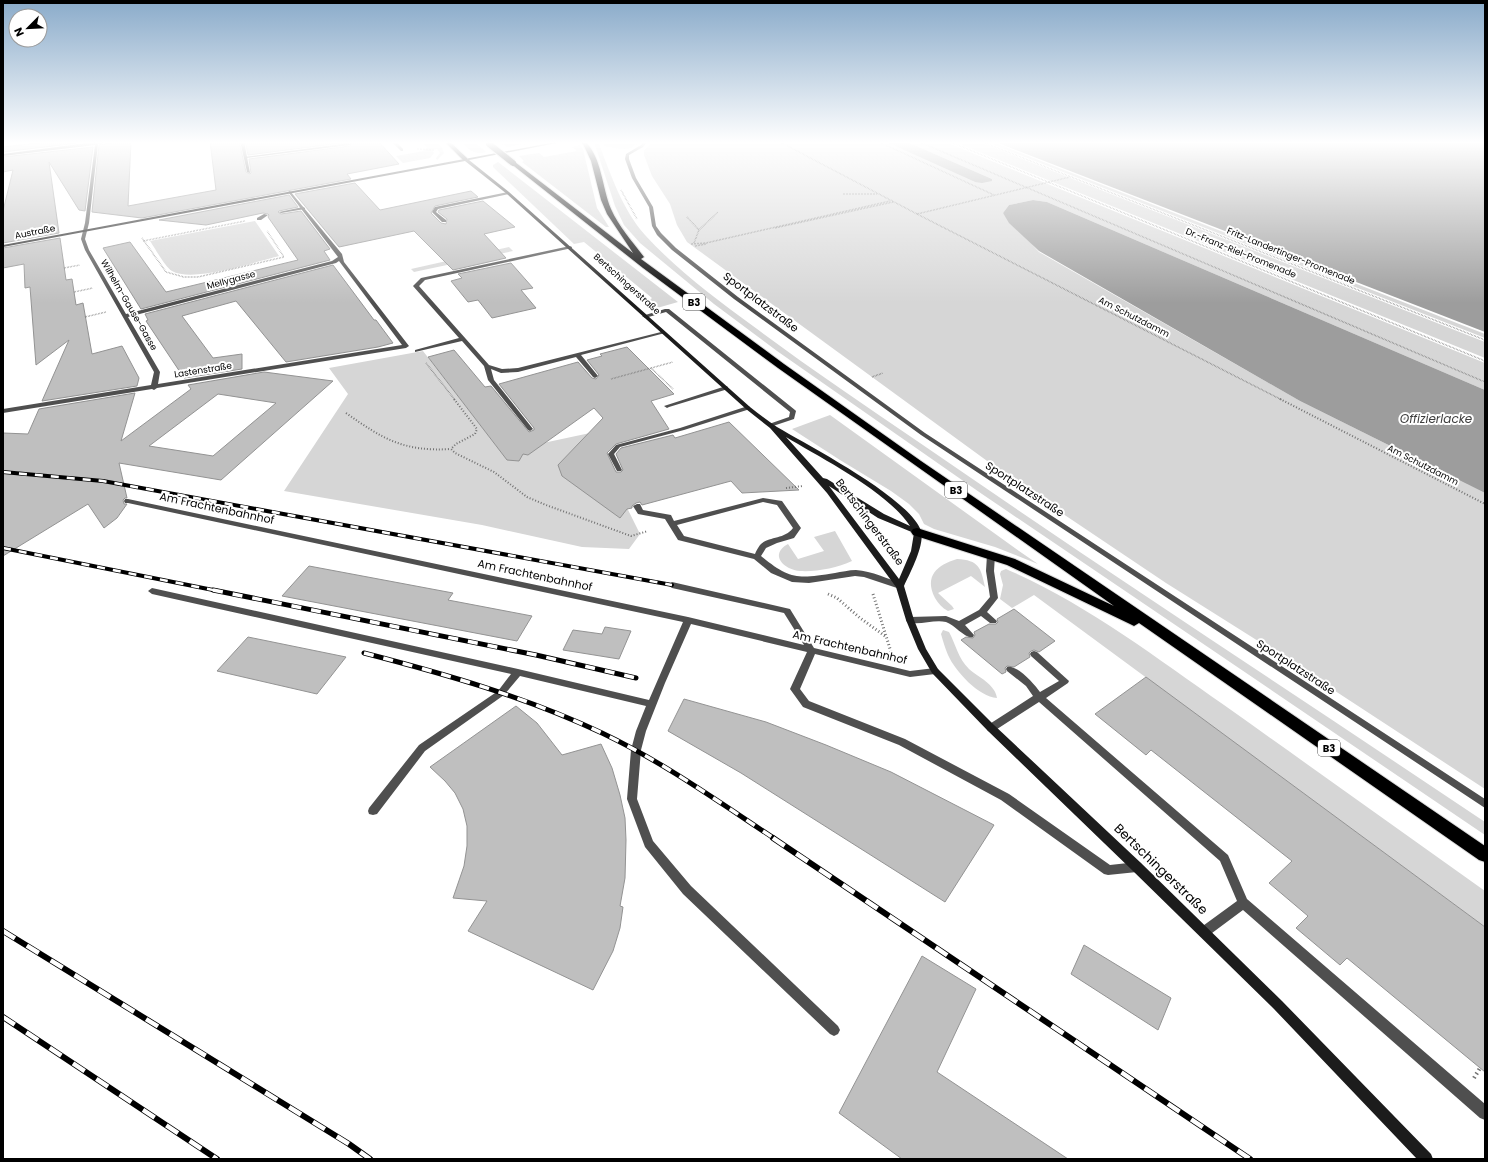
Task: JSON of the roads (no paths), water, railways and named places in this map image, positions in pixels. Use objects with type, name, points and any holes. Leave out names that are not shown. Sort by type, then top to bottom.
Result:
[{"type":"highway","name":"B3","points":[[554,195],[648,268],[824,397],[1172,640],[1485,855]]},
{"type":"highway","name":"B3","points":[[603,195],[607,207],[616,225],[648,268]]},
{"type":"highway","points":[[917,532],[991,555],[1051,580],[1172,640]]},
{"type":"street","name":"Wilhelm-Gause-Gasse","points":[[90,195],[86,231],[83,239],[87,250],[157,372],[154,388]]},
{"type":"street","name":"Austraße","points":[[3,246],[273,195]]},
{"type":"street","points":[[293,195],[340,255],[340,258]]},
{"type":"street","points":[[444,221],[434,212],[437,208],[494,195]]},
{"type":"street","name":"Bertschingerstraße","points":[[512,195],[748,408],[772,426],[895,503],[905,514],[917,532],[915,553],[900,586]]},
{"type":"street","name":"Sportplatzstraße","points":[[644,195],[651,206],[654,226],[659,234],[674,249],[730,293],[922,434],[1485,804]]},
{"type":"street","points":[[281,212],[303,208]]},
{"type":"street","points":[[259,218],[266,215]]},
{"type":"street","points":[[570,248],[423,279],[418,282],[416,286],[487,366],[501,371],[518,370],[663,332]]},
{"type":"street","name":"Mellygasse","points":[[125,316],[334,262],[340,258]]},
{"type":"street","name":"Lastenstraße","points":[[3,411],[154,388],[406,346],[340,258]]},
{"type":"street","points":[[645,316],[667,310],[793,411],[792,418],[772,426]]},
{"type":"street","points":[[417,351],[463,339]]},
{"type":"street","points":[[577,354],[595,376]]},
{"type":"street","points":[[487,366],[490,380],[530,429]]},
{"type":"street","points":[[667,406],[726,388]]},
{"type":"street","points":[[619,470],[610,454],[618,446],[682,429],[748,408]]},
{"type":"street","name":"Bertschingerstraße","points":[[772,426],[830,491],[900,586],[910,620],[922,650],[935,671],[991,728],[1137,867],[1278,1005],[1426,1159]]},
{"type":"street","name":"Bertschingerstraße","points":[[816,474],[871,510],[917,532]]},
{"type":"street","points":[[672,524],[764,500],[779,503],[797,528],[791,536],[763,546],[758,557]]},
{"type":"street","name":"Am Frachtenbahnhof","points":[[128,501],[688,620],[910,674],[935,671]]},
{"type":"street","points":[[637,506],[641,512],[668,517],[681,538],[758,557],[774,571],[792,579],[809,580],[855,573],[865,574],[900,586]]},
{"type":"street","points":[[959,625],[982,612],[994,598],[992,574],[989,564],[991,555]]},
{"type":"street","points":[[672,585],[787,611],[812,651],[794,689],[806,704],[902,742],[1005,797],[1108,870],[1137,867]]},
{"type":"street","points":[[152,591],[518,672],[652,704]]},
{"type":"street","points":[[982,612],[993,621]]},
{"type":"street","points":[[910,620],[946,619],[959,625],[970,634]]},
{"type":"street","points":[[688,620],[652,704],[636,750],[632,799],[649,844],[687,890],[834,1030]]},
{"type":"street","points":[[991,728],[1065,681],[1034,654]]},
{"type":"street","points":[[1010,669],[1029,684],[1039,697],[1224,858],[1243,903],[1485,1113]]},
{"type":"street","points":[[373,811],[422,748],[501,693],[518,672]]},
{"type":"street","points":[[1204,932],[1243,903]]},
{"type":"water","points":[[1133,195],[1485,195],[1485,332]]},
{"type":"water","name":"Offizierlacke","points":[[1033,200],[1047,202],[1485,390],[1485,493],[1300,401],[1039,251],[1009,223],[1003,213],[1009,205]]},
{"type":"railway","points":[[3,472],[103,481],[672,585]]},
{"type":"railway","points":[[3,548],[213,590]]},
{"type":"railway","points":[[213,590],[218,591]]},
{"type":"railway","points":[[213,590],[536,655],[636,678]]},
{"type":"railway","points":[[364,653],[425,669],[515,697],[602,733],[625,744],[669,770],[775,839]]},
{"type":"railway","points":[[773,838],[1250,1159]]},
{"type":"railway","points":[[3,931],[349,1144],[370,1159]]},
{"type":"railway","points":[[3,1017],[217,1159]]}]
